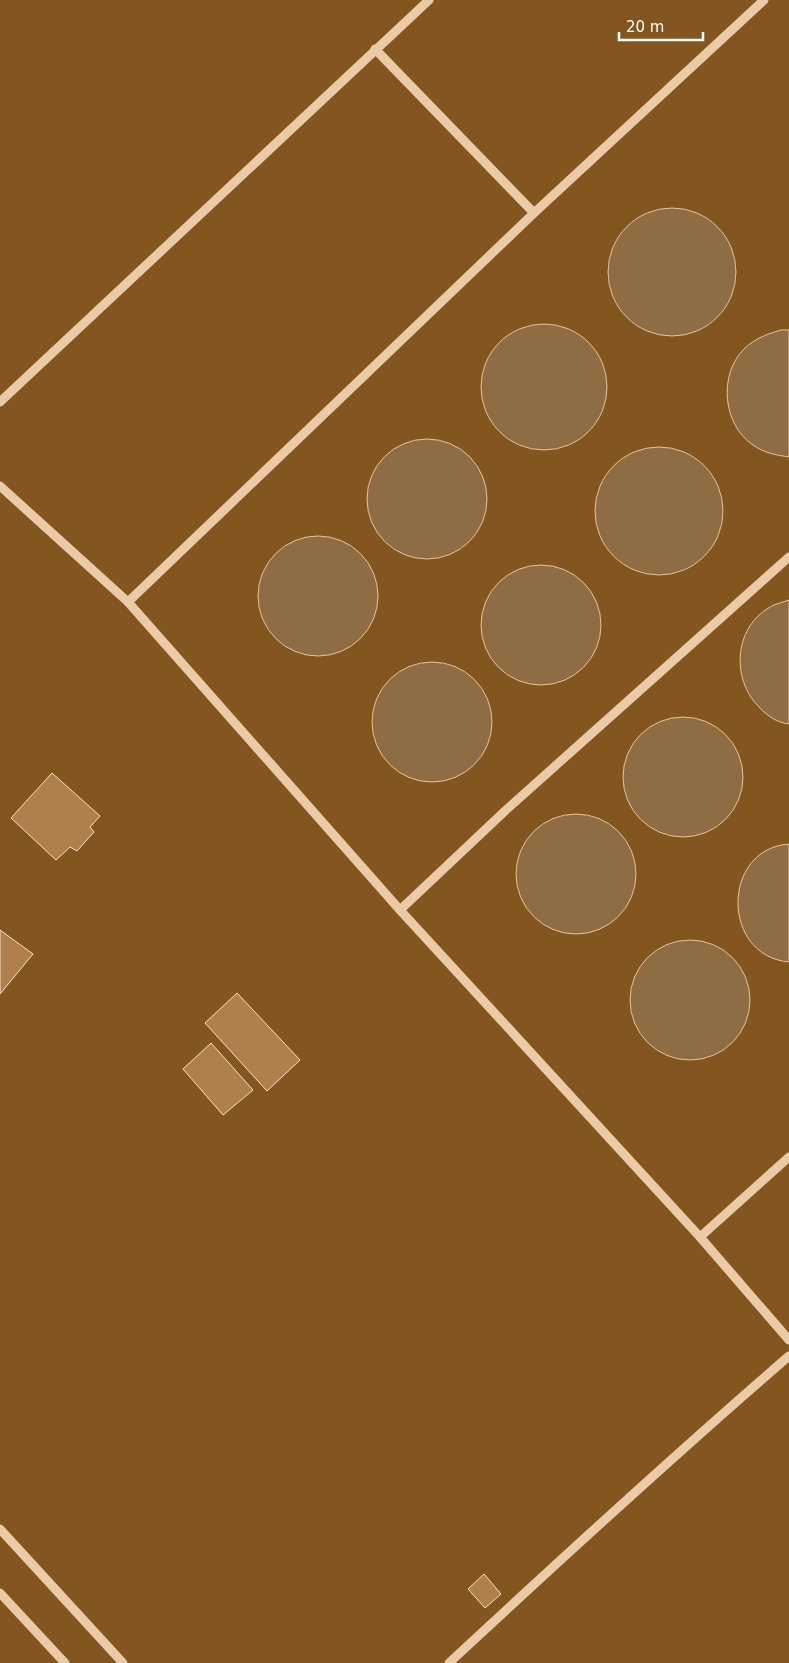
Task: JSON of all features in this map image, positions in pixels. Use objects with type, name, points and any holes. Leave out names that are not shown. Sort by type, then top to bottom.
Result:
[{"type":"street","points":[[0,402],[428,0]]},
{"type":"street","points":[[128,602],[534,213],[764,0]]},
{"type":"street","points":[[375,49],[534,213]]},
{"type":"street","points":[[0,486],[128,602],[400,910],[700,1237],[789,1340]]},
{"type":"street","points":[[400,910],[506,810],[789,557]]},
{"type":"street","points":[[700,1237],[789,1157]]},
{"type":"street","points":[[450,1663],[561,1558],[789,1356]]},
{"type":"street","points":[[0,1529],[122,1663]]},
{"type":"street","points":[[0,1593],[64,1663]]},
{"type":"shaded area","points":[[672,208],[696,213],[717,227],[731,248],[736,272],[731,296],[717,317],[696,331],[672,336],[648,331],[627,317],[613,296],[608,272],[613,248],[627,227],[648,213]]},
{"type":"shaded area","points":[[544,324],[568,328],[589,342],[603,363],[607,387],[603,411],[589,432],[568,446],[544,450],[520,446],[499,432],[485,411],[481,387],[485,363],[499,342],[520,328]]},
{"type":"shaded area","points":[[781,330],[789,330],[789,457],[761,450],[743,436],[735,425],[730,413],[728,399],[730,372],[744,349],[761,337]]},
{"type":"shaded area","points":[[427,439],[439,440],[450,444],[460,449],[469,457],[477,466],[482,476],[486,487],[486,511],[482,522],[477,532],[469,541],[460,549],[450,554],[439,558],[427,559],[415,558],[404,554],[394,549],[385,541],[377,532],[372,522],[368,511],[367,499],[368,487],[372,476],[377,466],[385,457],[394,449],[404,444],[415,440]]},
{"type":"shaded area","points":[[659,447],[683,452],[704,466],[718,487],[723,511],[718,535],[704,556],[683,570],[659,575],[635,570],[614,556],[600,535],[595,511],[600,487],[614,466],[635,452]]},
{"type":"shaded area","points":[[318,536],[330,537],[341,541],[351,546],[360,554],[368,563],[373,573],[377,584],[377,608],[373,619],[368,629],[360,638],[351,646],[341,651],[330,655],[318,656],[306,655],[295,651],[285,646],[276,638],[268,629],[263,619],[259,608],[258,596],[259,584],[263,573],[268,563],[276,554],[285,546],[295,541],[306,537]]},
{"type":"shaded area","points":[[541,565],[553,566],[564,570],[574,575],[583,583],[591,592],[596,602],[600,613],[600,637],[596,648],[591,658],[583,667],[574,675],[564,680],[553,684],[541,685],[529,684],[518,680],[508,675],[499,667],[491,658],[486,648],[482,637],[481,625],[482,613],[486,602],[491,592],[499,583],[508,575],[518,570],[529,566]]},
{"type":"shaded area","points":[[789,600],[789,724],[773,718],[759,707],[743,682],[740,667],[744,638],[751,625],[761,614],[774,605]]},
{"type":"shaded area","points":[[432,662],[444,663],[455,667],[465,672],[474,680],[482,689],[487,699],[491,710],[491,734],[487,745],[482,755],[474,764],[465,772],[455,777],[444,781],[432,782],[420,781],[409,777],[399,772],[390,764],[382,755],[377,745],[373,734],[372,722],[373,710],[377,699],[382,689],[390,680],[399,672],[409,667],[420,663]]},
{"type":"shaded area","points":[[683,717],[695,718],[706,722],[716,727],[725,735],[733,744],[738,754],[742,765],[742,789],[738,800],[733,810],[725,819],[716,827],[706,832],[695,836],[683,837],[671,836],[660,832],[650,827],[641,819],[633,810],[628,800],[624,789],[623,777],[624,765],[628,754],[633,744],[641,735],[650,727],[660,722],[671,718]]},
{"type":"shaded area","points":[[576,814],[588,815],[599,819],[609,824],[618,832],[626,841],[631,851],[635,862],[635,886],[631,897],[626,907],[618,916],[609,924],[599,929],[588,933],[576,934],[564,933],[553,929],[543,924],[534,916],[526,907],[521,897],[517,886],[516,874],[517,862],[521,851],[526,841],[534,832],[543,824],[553,819],[564,815]]},
{"type":"shaded area","points":[[789,844],[789,962],[767,955],[751,942],[741,923],[738,903],[741,882],[751,864],[767,850]]},
{"type":"shaded area","points":[[690,940],[702,941],[713,945],[723,950],[732,958],[740,967],[745,977],[749,988],[749,1012],[745,1023],[740,1033],[732,1042],[723,1050],[713,1055],[702,1059],[690,1060],[678,1059],[667,1055],[657,1050],[648,1042],[640,1033],[635,1023],[631,1012],[630,1000],[631,988],[635,977],[640,967],[648,958],[657,950],[667,945],[678,941]]},
{"type":"building","points":[[52,773],[100,816],[90,827],[94,832],[77,851],[70,847],[56,860],[11,818]]},
{"type":"building","points":[[0,930],[33,954],[0,994]]},
{"type":"building","points":[[237,993],[300,1060],[267,1091],[205,1023]]},
{"type":"building","points":[[211,1043],[253,1090],[223,1115],[183,1069]]},
{"type":"building","points":[[484,1574],[501,1594],[485,1608],[468,1589]]}]
